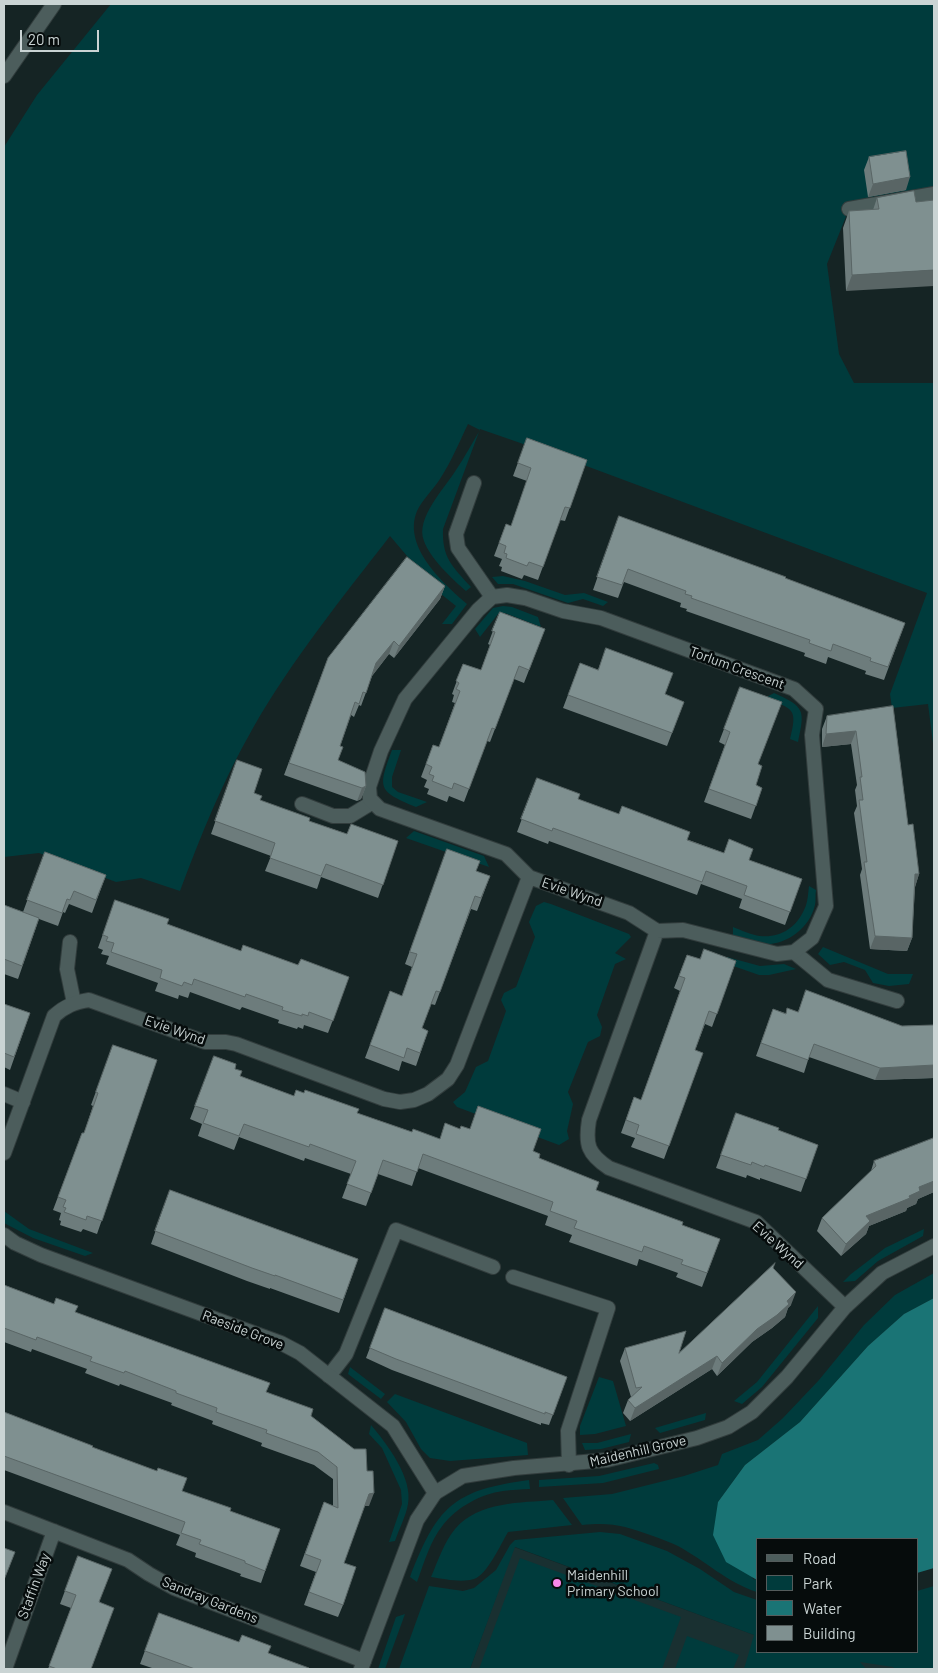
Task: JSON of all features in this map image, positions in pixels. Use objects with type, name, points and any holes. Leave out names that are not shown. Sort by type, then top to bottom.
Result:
[{"type":"street","points":[[4,76],[54,4]]},
{"type":"street","points":[[849,209],[934,194]]},
{"type":"street","points":[[474,484],[456,534],[458,548],[492,597],[478,610],[405,699],[381,751],[369,787],[370,799],[380,809],[506,854],[529,877]]},
{"type":"street","name":"Torlum Crescent","points":[[492,597],[507,595],[525,598],[563,611],[601,618],[794,689],[816,709],[812,735],[826,906],[812,938],[794,952]]},
{"type":"street","points":[[302,804],[333,816],[350,816],[373,802]]},
{"type":"street","name":"Evie Wynd","points":[[74,1003],[89,1000],[205,1042],[236,1044],[384,1099],[400,1102],[414,1100],[428,1094],[448,1079],[456,1065],[529,877],[629,912],[657,931],[589,1120],[587,1135],[589,1149],[596,1160],[609,1168],[756,1222],[845,1307]]},
{"type":"street","points":[[657,931],[683,930],[777,954],[794,952],[828,980],[897,1001]]},
{"type":"street","points":[[4,1153],[54,1016],[64,1006],[74,1003],[67,969],[70,942]]},
{"type":"street","points":[[4,1094],[23,1102]]},
{"type":"street","points":[[329,1376],[346,1354],[396,1230],[493,1267]]},
{"type":"street","name":"Raeside Grove","points":[[4,1235],[14,1243],[41,1255],[281,1343],[300,1353],[392,1426],[435,1493]]},
{"type":"street","name":"Maidenhill Grove","points":[[363,1665],[417,1520],[435,1493],[463,1476],[514,1468],[569,1465],[607,1460],[697,1438],[728,1427],[752,1412],[787,1377],[845,1307],[882,1273],[934,1246]]},
{"type":"street","points":[[513,1277],[608,1308],[568,1431],[569,1465]]},
{"type":"street","name":"Sandray Gardens","points":[[4,1512],[128,1560],[174,1588],[363,1665]]},
{"type":"street","name":"Staffin Way","points":[[5,1669],[54,1531]]},
{"type":"shaded area","name":"Maidenhill Primary School","points":[[514,1547],[756,1636],[756,1653],[918,1653],[934,1669],[470,1669]]},
{"type":"green space","points":[[111,4],[934,4],[934,194],[849,209],[827,264],[839,354],[854,383],[934,383],[934,751],[928,704],[892,708],[890,694],[927,593],[581,464],[480,430],[468,424],[444,473],[419,507],[414,525],[415,538],[428,564],[447,586],[467,604],[452,624],[442,624],[456,606],[436,590],[390,536],[301,654],[253,728],[213,808],[180,891],[141,878],[116,882],[39,853],[4,857],[4,147],[37,95]]},
{"type":"green space","points":[[479,432],[443,529],[446,555],[458,573],[471,587],[466,591],[436,561],[424,541],[422,532],[427,513],[432,504]]},
{"type":"green space","points":[[503,576],[525,581],[565,595],[584,593],[608,602],[603,606],[583,599],[568,603],[513,584],[498,584],[492,577]]},
{"type":"green space","points":[[512,607],[538,617],[541,627],[505,613],[498,614],[480,637],[475,629],[493,608]]},
{"type":"green space","points":[[774,693],[792,702],[800,711],[802,723],[798,742],[790,739],[793,721],[791,711],[765,698]]},
{"type":"green space","points":[[392,750],[401,750],[392,777],[392,787],[398,792],[427,802],[416,807],[394,797],[384,787],[384,773]]},
{"type":"green space","points":[[414,831],[484,856],[489,867],[406,838]]},
{"type":"green space","points":[[809,886],[816,890],[815,905],[807,922],[794,935],[777,943],[759,944],[733,935],[733,927],[750,934],[767,936],[781,933],[792,927],[804,910]]},
{"type":"green space","points":[[544,902],[629,934],[631,937],[615,953],[626,959],[615,964],[597,1015],[602,1027],[600,1036],[588,1042],[568,1092],[573,1104],[567,1131],[569,1139],[559,1145],[457,1107],[453,1102],[465,1092],[476,1067],[488,1061],[506,1011],[501,1000],[504,993],[516,987],[535,937],[529,922],[536,906]]},
{"type":"green space","points":[[823,947],[888,974],[913,974],[909,984],[889,986],[873,983],[865,970],[844,962],[830,965],[818,954]]},
{"type":"green space","points":[[727,957],[760,966],[784,964],[796,969],[769,975],[759,975],[719,961]]},
{"type":"green space","points":[[4,1211],[29,1229],[93,1253],[85,1256],[33,1238],[4,1223]]},
{"type":"green space","points":[[924,1229],[923,1236],[878,1261],[855,1281],[843,1282],[885,1248]]},
{"type":"green space","points":[[934,1273],[934,1298],[904,1314],[868,1346],[800,1422],[745,1465],[718,1502],[753,1579],[756,1580],[756,1592],[736,1583],[678,1546],[666,1541],[618,1526],[602,1524],[582,1525],[563,1498],[612,1494],[684,1476],[718,1465],[722,1454],[758,1440],[783,1418],[819,1380],[864,1325],[895,1295]]},
{"type":"green space","points":[[818,1306],[818,1318],[762,1387],[742,1404],[734,1401],[757,1382]]},
{"type":"green space","points":[[350,1367],[385,1394],[381,1399],[348,1374]]},
{"type":"green space","points":[[599,1377],[613,1381],[626,1426],[595,1434],[580,1435],[580,1426]]},
{"type":"green space","points":[[395,1394],[527,1443],[528,1455],[450,1461],[430,1458],[421,1449],[406,1422],[387,1402]]},
{"type":"green space","points":[[706,1413],[705,1420],[660,1433],[655,1428]]},
{"type":"green space","points":[[371,1425],[391,1451],[407,1483],[408,1504],[395,1541],[389,1542],[402,1504],[401,1490],[382,1448],[369,1434]]},
{"type":"green space","points":[[631,1434],[629,1442],[601,1449],[585,1450],[582,1443],[597,1443]]},
{"type":"green space","points":[[654,1463],[658,1465],[659,1469],[603,1483],[539,1487],[539,1480],[599,1476]]},
{"type":"green space","points":[[529,1480],[530,1489],[503,1491],[486,1495],[462,1507],[449,1518],[434,1538],[417,1582],[410,1577],[429,1534],[439,1518],[451,1506],[465,1497],[482,1490]]},
{"type":"green space","points":[[553,1500],[572,1525],[508,1532],[489,1566],[474,1579],[459,1581],[431,1577],[441,1552],[455,1529],[476,1513],[501,1505]]},
{"type":"green space","points":[[600,1532],[620,1534],[667,1551],[700,1569],[734,1592],[756,1600],[756,1653],[918,1653],[918,1591],[934,1586],[934,1669],[895,1669],[893,1667],[860,1662],[866,1669],[744,1669],[754,1635],[515,1547],[470,1669],[399,1669],[429,1586],[463,1591],[474,1588],[496,1570],[510,1545],[515,1540]]},
{"type":"green space","points":[[520,1558],[681,1617],[662,1669],[479,1669]]},
{"type":"green space","points":[[405,1614],[385,1669],[378,1669],[396,1617]]},
{"type":"green space","points":[[687,1636],[739,1655],[733,1669],[675,1669]]},
{"type":"water","points":[[934,1298],[934,1568],[918,1573],[918,1538],[756,1538],[756,1579],[726,1562],[713,1535],[718,1502],[745,1465],[800,1422],[868,1346],[904,1314]]},
{"type":"building","points":[[906,151],[910,177],[873,184],[869,157]]},
{"type":"building","points":[[914,191],[916,202],[934,200],[934,270],[852,275],[849,211],[879,209],[877,198]]},
{"type":"building","points":[[527,438],[587,460],[570,508],[565,507],[543,567],[529,562],[527,566],[506,558],[507,554],[504,553],[506,546],[499,543],[506,524],[511,526],[531,468],[518,463]]},
{"type":"building","points":[[619,516],[905,623],[888,667],[870,661],[871,658],[833,644],[831,651],[809,643],[810,640],[691,598],[692,596],[685,594],[686,591],[628,569],[622,585],[597,577]]},
{"type":"building","points":[[407,557],[445,586],[399,646],[394,641],[376,663],[366,693],[363,692],[359,704],[355,702],[340,746],[343,747],[338,760],[365,772],[366,786],[362,788],[289,763],[328,658]]},
{"type":"building","points":[[500,612],[545,629],[529,670],[519,666],[495,729],[492,728],[469,789],[454,783],[452,789],[432,781],[434,776],[429,774],[432,767],[426,764],[433,745],[439,747],[460,691],[456,689],[459,683],[456,681],[463,664],[481,670],[495,632],[492,631]]},
{"type":"building","points":[[606,648],[673,673],[665,694],[684,702],[672,733],[568,695],[580,663],[598,670]]},
{"type":"building","points":[[740,687],[782,702],[758,764],[762,766],[756,785],[762,788],[756,806],[709,789],[730,732],[724,729]]},
{"type":"building","points":[[893,706],[908,825],[913,824],[919,874],[915,874],[912,938],[875,936],[864,862],[867,862],[859,800],[863,800],[860,777],[862,777],[856,731],[826,734],[827,716]]},
{"type":"building","points":[[237,760],[262,769],[254,793],[262,796],[260,800],[310,818],[309,821],[347,834],[351,824],[398,841],[383,885],[326,864],[321,876],[270,858],[275,843],[215,821]]},
{"type":"building","points":[[537,778],[580,794],[578,799],[619,814],[622,806],[690,832],[687,840],[724,853],[729,839],[753,849],[749,860],[802,879],[790,912],[744,895],[747,886],[706,871],[702,882],[553,828],[552,831],[521,819]]},
{"type":"building","points":[[447,849],[480,861],[476,871],[490,876],[481,898],[475,896],[440,992],[436,991],[422,1028],[428,1031],[420,1053],[407,1048],[404,1058],[370,1045],[390,991],[402,996],[417,954],[410,952]]},
{"type":"building","points":[[45,852],[106,875],[96,900],[74,891],[70,900],[67,899],[62,913],[27,900]]},
{"type":"building","points":[[115,900],[169,919],[167,924],[241,951],[243,945],[298,965],[301,959],[349,977],[333,1021],[309,1012],[308,1016],[302,1014],[302,1016],[282,1010],[283,1007],[246,994],[245,997],[194,979],[192,985],[184,982],[182,986],[160,978],[162,970],[111,952],[114,943],[106,941],[108,937],[103,935]]},
{"type":"building","points":[[4,905],[39,918],[22,966],[4,959]]},
{"type":"building","points":[[704,949],[736,961],[717,1014],[709,1011],[695,1050],[703,1053],[669,1146],[636,1134],[639,1125],[626,1120],[634,1097],[641,1100],[685,978],[679,976],[687,955],[700,959]]},
{"type":"building","points":[[806,990],[902,1026],[934,1025],[934,1065],[880,1068],[814,1044],[808,1060],[761,1043],[773,1009],[786,1014],[787,1008],[798,1012]]},
{"type":"building","points":[[4,1004],[30,1013],[14,1057],[4,1053]]},
{"type":"building","points":[[113,1045],[157,1060],[102,1221],[87,1216],[86,1220],[64,1212],[66,1208],[63,1207],[66,1200],[58,1197],[82,1133],[84,1133]]},
{"type":"building","points":[[214,1056],[236,1064],[235,1069],[242,1071],[240,1076],[294,1096],[296,1090],[304,1093],[305,1090],[359,1109],[357,1113],[412,1132],[413,1129],[440,1139],[445,1123],[460,1129],[461,1126],[470,1129],[478,1106],[541,1129],[533,1151],[540,1154],[539,1158],[599,1182],[596,1190],[683,1222],[682,1225],[720,1239],[707,1273],[681,1264],[683,1260],[644,1246],[642,1252],[574,1228],[577,1221],[550,1211],[553,1202],[423,1154],[417,1172],[383,1160],[371,1193],[347,1184],[356,1161],[310,1144],[309,1147],[244,1124],[239,1136],[203,1123],[208,1110],[195,1106]]},
{"type":"building","points":[[736,1113],[779,1128],[778,1130],[818,1145],[806,1179],[765,1165],[764,1167],[752,1162],[751,1165],[721,1155]]},
{"type":"building","points":[[934,1138],[934,1181],[919,1187],[920,1191],[909,1196],[910,1198],[866,1216],[870,1221],[846,1244],[822,1218],[876,1166],[874,1161]]},
{"type":"building","points":[[170,1190],[358,1259],[343,1300],[155,1231]]},
{"type":"building","points":[[775,1263],[773,1268],[796,1292],[787,1301],[789,1304],[757,1329],[722,1363],[717,1356],[635,1408],[628,1400],[642,1387],[636,1388],[625,1348],[686,1331],[679,1353]]},
{"type":"building","points":[[4,1285],[54,1304],[56,1298],[78,1306],[75,1312],[270,1383],[266,1392],[313,1409],[311,1416],[354,1449],[366,1449],[367,1471],[373,1471],[374,1493],[369,1494],[344,1563],[356,1567],[343,1605],[309,1592],[321,1560],[305,1554],[324,1502],[338,1508],[337,1467],[318,1452],[266,1433],[267,1430],[216,1412],[217,1408],[125,1371],[124,1373],[90,1361],[92,1357],[37,1337],[36,1340],[4,1328]]},
{"type":"building","points":[[385,1308],[567,1377],[553,1415],[545,1412],[545,1414],[370,1348]]},
{"type":"building","points":[[4,1412],[157,1471],[158,1468],[187,1478],[182,1491],[231,1508],[230,1511],[280,1529],[265,1571],[245,1563],[245,1561],[199,1544],[201,1540],[181,1533],[185,1522],[4,1456]]},
{"type":"building","points":[[4,1548],[15,1552],[4,1580]]},
{"type":"building","points":[[78,1556],[112,1569],[99,1602],[114,1608],[91,1669],[57,1669],[49,1666],[76,1595],[65,1591]]},
{"type":"building","points":[[159,1613],[239,1642],[242,1635],[271,1646],[268,1653],[309,1668],[195,1669],[145,1651]]},
{"type":"place","name":"Maidenhill Primary School","points":[[557,1583]]}]
